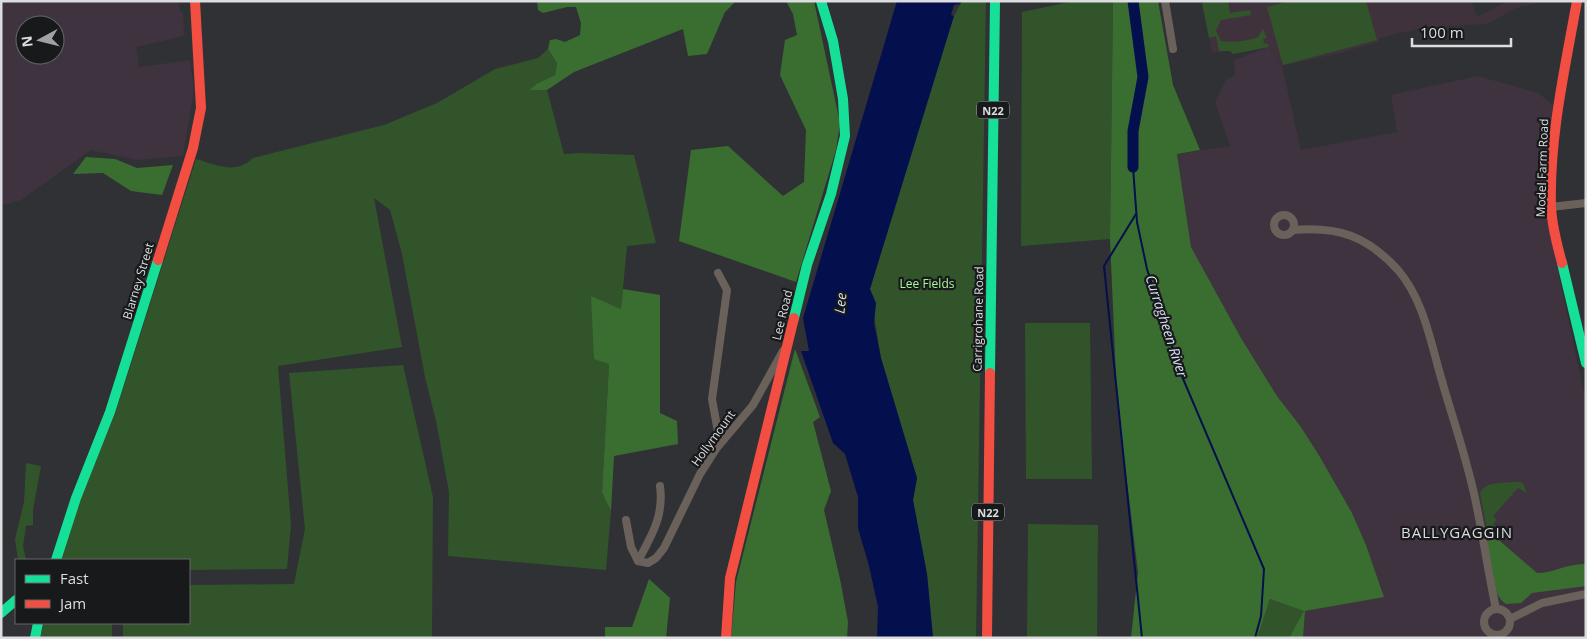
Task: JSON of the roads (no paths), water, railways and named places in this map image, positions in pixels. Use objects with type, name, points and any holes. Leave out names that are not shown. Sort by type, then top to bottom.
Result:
[{"type":"main road","name":"Blarney Street","points":[[56,559],[76,498],[110,412],[193,148],[201,108],[195,1]]},
{"type":"main road","name":"Lee Road","points":[[726,638],[730,578],[807,265],[838,172],[845,136],[843,99],[833,41],[821,1]]},
{"type":"main road","name":"Carrigrohane Road","points":[[987,638],[995,1]]},
{"type":"main road","name":"Model Farm Road","points":[[1577,1],[1556,121],[1551,207],[1555,236],[1577,318],[1586,363]]},
{"type":"main road","points":[[1,613],[15,601]]},
{"type":"main road","points":[[35,638],[38,624]]},
{"type":"street","points":[[1165,1],[1174,49]]},
{"type":"street","points":[[1551,207],[1586,203]]},
{"type":"street","points":[[1293,230],[1329,230],[1363,240],[1398,270],[1410,287],[1428,330],[1472,485],[1496,609]]},
{"type":"street","points":[[718,273],[727,290],[712,399],[720,443]]},
{"type":"street","name":"Hollymount","points":[[638,561],[648,563],[664,548],[700,474],[720,443],[753,405],[788,343]]},
{"type":"street","points":[[638,561],[661,513],[660,486]]},
{"type":"street","points":[[626,520],[631,547],[638,561]]},
{"type":"street","points":[[1576,596],[1580,591],[1586,590]]},
{"type":"street","points":[[1510,619],[1506,613],[1496,609],[1488,612],[1484,619],[1485,627],[1490,633],[1498,635],[1506,632],[1510,619],[1542,603],[1586,594]]},
{"type":"water","name":"Lee","points":[[897,1],[962,1],[960,4],[954,5],[951,15],[954,16],[870,289],[876,303],[874,323],[881,358],[917,478],[913,500],[927,574],[933,638],[877,638],[878,607],[858,528],[858,497],[845,454],[833,443],[801,351],[809,351],[803,318]]},
{"type":"waterway","name":"Curragheen River","points":[[1133,1],[1143,77],[1133,131],[1133,167]]},
{"type":"waterway","name":"Curragheen River","points":[[1133,167],[1137,222],[1147,269],[1181,374],[1264,569],[1261,616],[1255,638]]},
{"type":"waterway","points":[[1136,214],[1104,266],[1142,638]]},
{"type":"district","name":"BALLYGAGGIN","points":[[1457,532]]},
{"type":"park label","name":"Lee Fields","points":[[927,283]]}]
